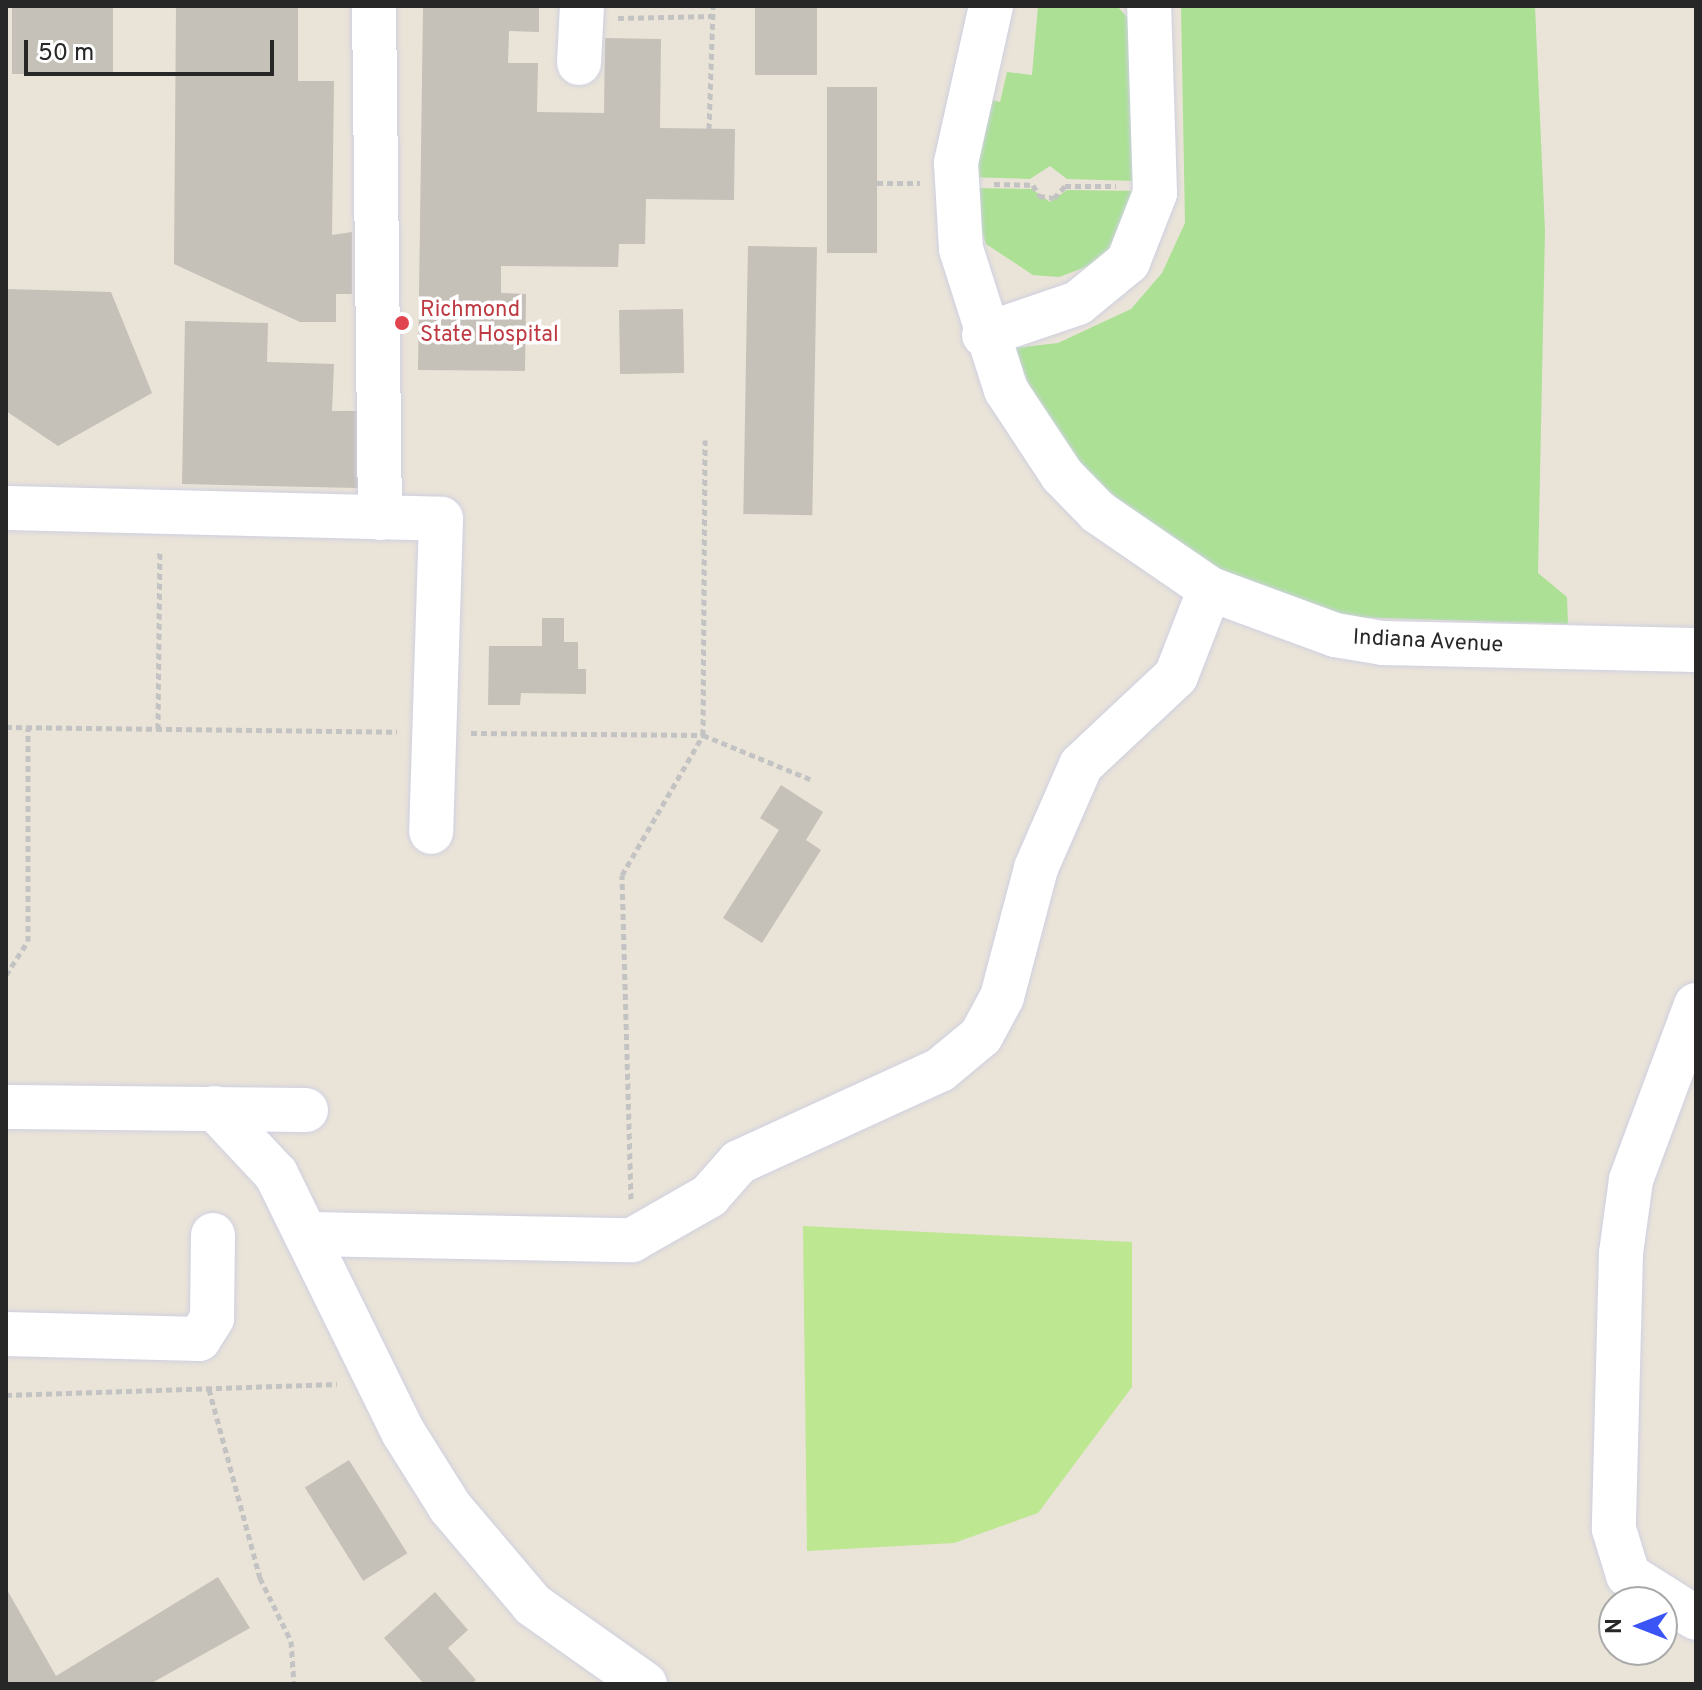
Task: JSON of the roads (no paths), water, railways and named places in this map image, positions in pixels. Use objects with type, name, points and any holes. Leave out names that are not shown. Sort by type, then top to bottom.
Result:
[{"type":"street","points":[[374,6],[380,518]]},
{"type":"street","name":"Indiana Avenue","points":[[991,6],[957,183],[961,249],[984,335],[1006,390],[1062,475],[1098,512],[1210,589],[1335,635],[1572,649],[1696,650]]},
{"type":"street","points":[[984,335],[1078,303],[1128,262],[1155,187],[1149,6]]},
{"type":"street","points":[[579,63],[581,12]]},
{"type":"street","points":[[6,508],[441,519],[431,832]]},
{"type":"street","points":[[306,1234],[632,1240],[709,1196],[739,1162],[897,1093],[981,1036],[1002,997],[1057,809],[1081,765],[1176,676],[1210,589]]},
{"type":"street","points":[[1696,1005],[1631,1180],[1621,1253],[1614,1529],[1628,1575],[1696,1618]]},
{"type":"street","points":[[6,1107],[306,1110]]},
{"type":"street","points":[[214,1108],[276,1174],[378,1380],[450,1507],[499,1570],[567,1634],[645,1684]]},
{"type":"street","points":[[6,1334],[199,1339],[212,1318],[213,1235]]},
{"type":"place","name":"Richmond State Hospital","points":[[402,323]]}]
